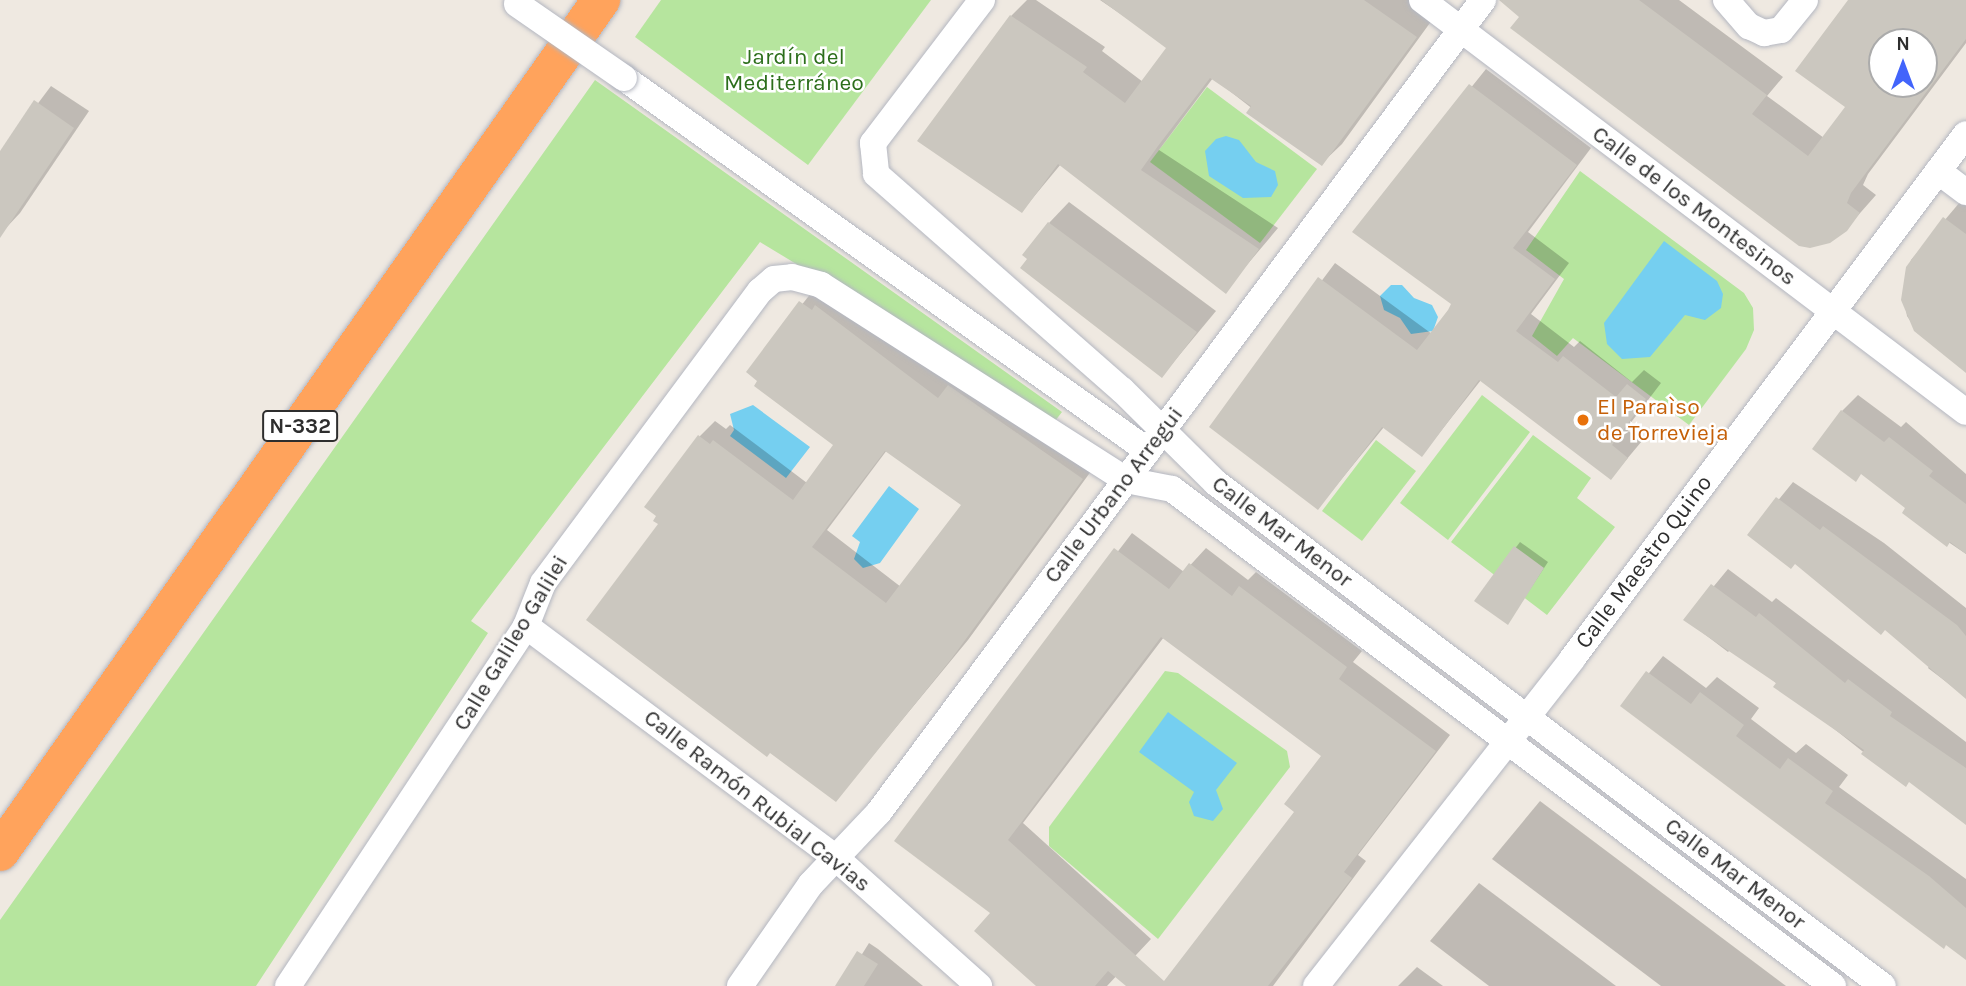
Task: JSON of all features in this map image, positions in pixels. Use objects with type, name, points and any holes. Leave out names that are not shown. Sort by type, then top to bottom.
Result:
[{"type":"highway","name":"N-332","points":[[0,852],[601,0]]},
{"type":"street","name":"Calle Mar Menor","points":[[982,0],[873,143],[876,174],[1122,390],[1155,441],[1216,483],[1883,986]]},
{"type":"street","name":"Calle de los Montesinos","points":[[1422,0],[1966,412]]},
{"type":"street","name":"Calle Urbano Arregui","points":[[740,986],[793,906],[879,812],[1483,0]]},
{"type":"street","points":[[1726,0],[1756,31],[1769,33],[1781,30],[1805,0]]},
{"type":"street","points":[[514,2],[1155,441]]},
{"type":"street","name":"Calle Maestro Quino","points":[[1316,986],[1525,716],[1966,134]]},
{"type":"street","points":[[1938,171],[1966,192]]},
{"type":"street","name":"Calle Mar Menor","points":[[774,279],[802,277],[821,285],[1126,480],[1172,489],[1833,986]]},
{"type":"street","name":"Calle Galileo Galilei","points":[[288,986],[526,626],[543,583],[760,291],[774,279]]},
{"type":"street","name":"Calle Ramón Rubial Cavias","points":[[526,626],[836,858],[979,986]]},
{"type":"green space","name":"Jardín del Mediterráneo","points":[[661,0],[931,0],[808,165],[635,37]]},
{"type":"green space","points":[[595,80],[1062,412],[1055,421],[760,242],[471,621],[488,633],[256,986],[0,986],[0,920]]},
{"type":"green space","points":[[1207,87],[1317,169],[1260,243],[1150,162]]},
{"type":"green space","points":[[1580,171],[1744,293],[1753,308],[1754,330],[1746,349],[1689,425],[1573,338],[1557,356],[1532,336],[1564,279],[1526,250]]},
{"type":"green space","points":[[1482,395],[1530,432],[1448,540],[1400,503]]},
{"type":"green space","points":[[1533,435],[1591,478],[1577,498],[1615,527],[1547,615],[1451,542]]},
{"type":"green space","points":[[1376,440],[1416,471],[1362,541],[1322,511]]},
{"type":"green space","points":[[1165,671],[1178,673],[1287,751],[1290,767],[1158,939],[1049,846],[1049,827]]},
{"type":"water","points":[[1226,136],[1239,140],[1256,162],[1275,171],[1278,185],[1271,197],[1243,198],[1209,176],[1205,151],[1216,139]]},
{"type":"water","points":[[1664,241],[1717,281],[1723,294],[1721,308],[1705,320],[1685,315],[1650,357],[1622,359],[1607,344],[1604,323]]},
{"type":"water","points":[[1391,285],[1402,285],[1414,298],[1432,305],[1438,317],[1433,331],[1411,334],[1400,318],[1384,310],[1380,296]]},
{"type":"water","points":[[753,405],[810,447],[786,478],[730,436],[734,430],[730,414]]},
{"type":"water","points":[[889,486],[919,509],[880,563],[863,568],[854,559],[860,542],[852,536]]},
{"type":"water","points":[[1168,712],[1237,763],[1216,790],[1223,809],[1213,821],[1194,816],[1189,802],[1194,792],[1139,752]]},
{"type":"building","points":[[1101,0],[1364,0],[1417,37],[1322,166],[1246,113],[1251,106],[1210,78],[1158,146],[1141,170],[1259,249],[1226,294],[1058,164],[1022,213],[917,141],[1010,15],[1087,67],[1083,72],[1125,103],[1166,48]]},
{"type":"building","points":[[1499,0],[1639,0],[1767,95],[1752,114],[1808,156],[1845,107],[1795,71],[1848,0],[1966,0],[1966,39],[1938,76],[1938,28],[1868,28],[1868,98],[1922,98],[1851,193],[1847,203],[1860,213],[1847,231],[1830,243],[1810,248],[1799,246],[1510,28],[1519,17]]},
{"type":"building","points":[[1469,84],[1577,165],[1513,248],[1555,279],[1516,331],[1558,362],[1563,356],[1616,397],[1627,384],[1646,399],[1612,445],[1628,458],[1611,480],[1479,380],[1422,457],[1382,427],[1318,510],[1209,427],[1318,277],[1417,350],[1448,310],[1451,304],[1352,232]]},
{"type":"building","points":[[34,100],[74,128],[0,238],[0,151]]},
{"type":"building","points":[[1943,217],[1966,234],[1966,373],[1914,331],[1901,300],[1906,267]]},
{"type":"building","points":[[1048,222],[1197,332],[1162,378],[1020,268],[1027,259],[1022,255]]},
{"type":"building","points":[[799,301],[812,310],[815,305],[938,398],[948,385],[1083,479],[952,658],[836,802],[770,753],[767,757],[586,620],[658,524],[653,521],[656,516],[644,507],[698,435],[710,444],[713,440],[793,500],[833,445],[754,386],[757,381],[746,372]],"holes":[[[885,451],[961,505],[886,603],[812,547]]]},
{"type":"building","points":[[1841,410],[1884,442],[1889,437],[1933,471],[1929,476],[1966,504],[1966,554],[1950,542],[1947,547],[1902,513],[1905,508],[1861,474],[1856,482],[1812,449]]},
{"type":"building","points":[[1776,497],[1820,530],[1823,526],[1957,625],[1966,636],[1966,699],[1885,630],[1881,635],[1795,564],[1791,569],[1747,535]]},
{"type":"building","points":[[1514,546],[1544,568],[1508,625],[1474,601]]},
{"type":"building","points":[[1114,548],[1169,589],[1189,563],[1232,596],[1239,586],[1347,667],[1339,679],[1436,751],[1344,872],[1352,878],[1268,986],[1126,986],[1108,971],[1095,986],[1036,986],[974,931],[990,913],[894,841]],"holes":[[[1161,637],[1321,756],[1284,804],[1294,812],[1164,981],[1008,840]]]},
{"type":"building","points":[[1711,584],[1756,617],[1759,613],[1845,683],[1848,679],[1892,712],[1890,716],[1966,768],[1966,825],[1909,782],[1906,787],[1861,754],[1864,750],[1773,687],[1776,683],[1683,620]]},
{"type":"building","points":[[1646,671],[1691,704],[1700,692],[1744,725],[1736,736],[1780,769],[1788,758],[1833,791],[1825,803],[1929,876],[1966,908],[1966,960],[1946,945],[1944,949],[1620,706]]},
{"type":"building","points":[[857,951],[878,964],[864,986],[835,986]]},
{"type":"place","name":"El Paraìso de Torrevieja","points":[[1583,420]]}]
